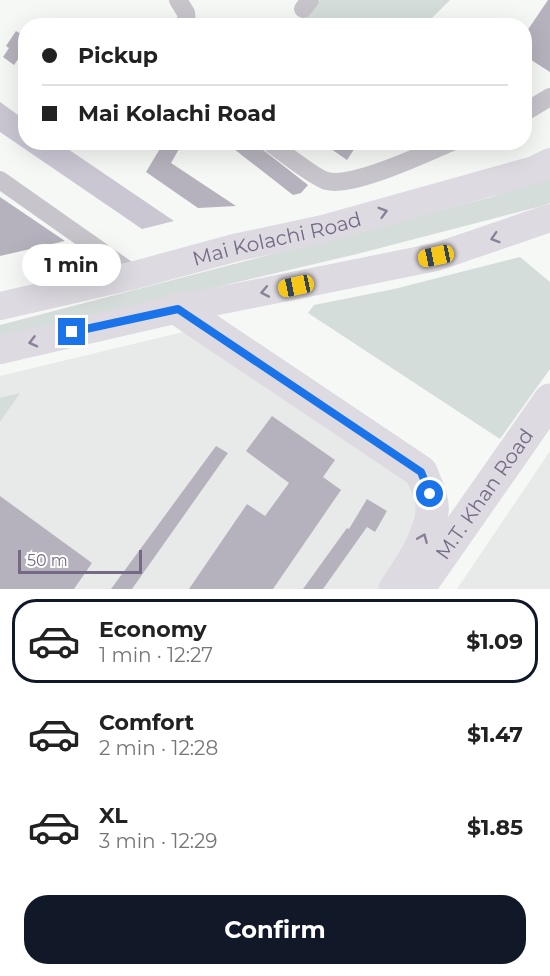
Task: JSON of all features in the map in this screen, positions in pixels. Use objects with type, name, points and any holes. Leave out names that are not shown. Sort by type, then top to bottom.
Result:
[{"type":"highway","points":[[178,309],[421,472],[430,494],[432,512],[425,536],[395,589]]},
{"type":"highway","name":"M.T. Khan Road","points":[[444,589],[550,400]]},
{"type":"highway","name":"M.T. Khan Road","points":[[418,589],[550,438]]},
{"type":"main road","name":"Mai Kolachi Road","points":[[0,306],[135,275],[234,248],[323,229],[545,164]]},
{"type":"main road","points":[[0,350],[178,309],[436,256],[550,218]]},
{"type":"street","points":[[178,0],[186,18]]},
{"type":"street","points":[[532,108],[550,97]]},
{"type":"street","points":[[281,150],[327,181],[346,180],[395,166],[433,150]]},
{"type":"street","points":[[0,180],[135,275]]},
{"type":"shaded area","points":[[320,0],[450,0],[432,18],[306,18]]},
{"type":"shaded area","points":[[0,102],[18,115],[18,144],[0,132]]},
{"type":"shaded area","points":[[26,150],[69,150],[174,221],[142,229]]},
{"type":"shaded area","points":[[550,176],[550,203],[542,206],[357,254],[0,338],[0,325],[491,197]]},
{"type":"shaded area","points":[[520,257],[550,282],[550,369],[500,439],[308,313],[314,305],[394,289]]},
{"type":"shaded area","points":[[187,331],[414,482],[424,503],[381,589],[0,589],[0,376]]},
{"type":"shaded area","points":[[20,393],[0,422],[0,398]]},
{"type":"shaded area","points":[[550,451],[550,589],[457,589]]},
{"type":"building","points":[[550,0],[550,72],[532,60],[532,24]]},
{"type":"building","points":[[16,31],[18,32],[18,59],[14,65],[3,57],[9,48],[6,46]]},
{"type":"building","points":[[159,150],[178,150],[171,163],[236,206],[198,208],[146,172]]},
{"type":"building","points":[[235,150],[263,150],[308,185],[301,193],[293,195]]},
{"type":"building","points":[[333,150],[354,150],[347,160]]},
{"type":"building","points":[[0,197],[65,241],[0,256]]},
{"type":"building","points":[[272,416],[335,460],[323,477],[341,490],[273,589],[189,589],[247,504],[265,516],[289,483],[246,451]]},
{"type":"building","points":[[216,446],[228,453],[132,589],[111,589]]},
{"type":"building","points":[[0,496],[92,563],[74,589],[0,589]]},
{"type":"building","points":[[367,499],[387,511],[375,532],[367,527],[323,589],[303,589],[347,528],[349,529]]},
{"type":"route","points":[[72,332],[178,309],[421,472],[430,494]]}]
